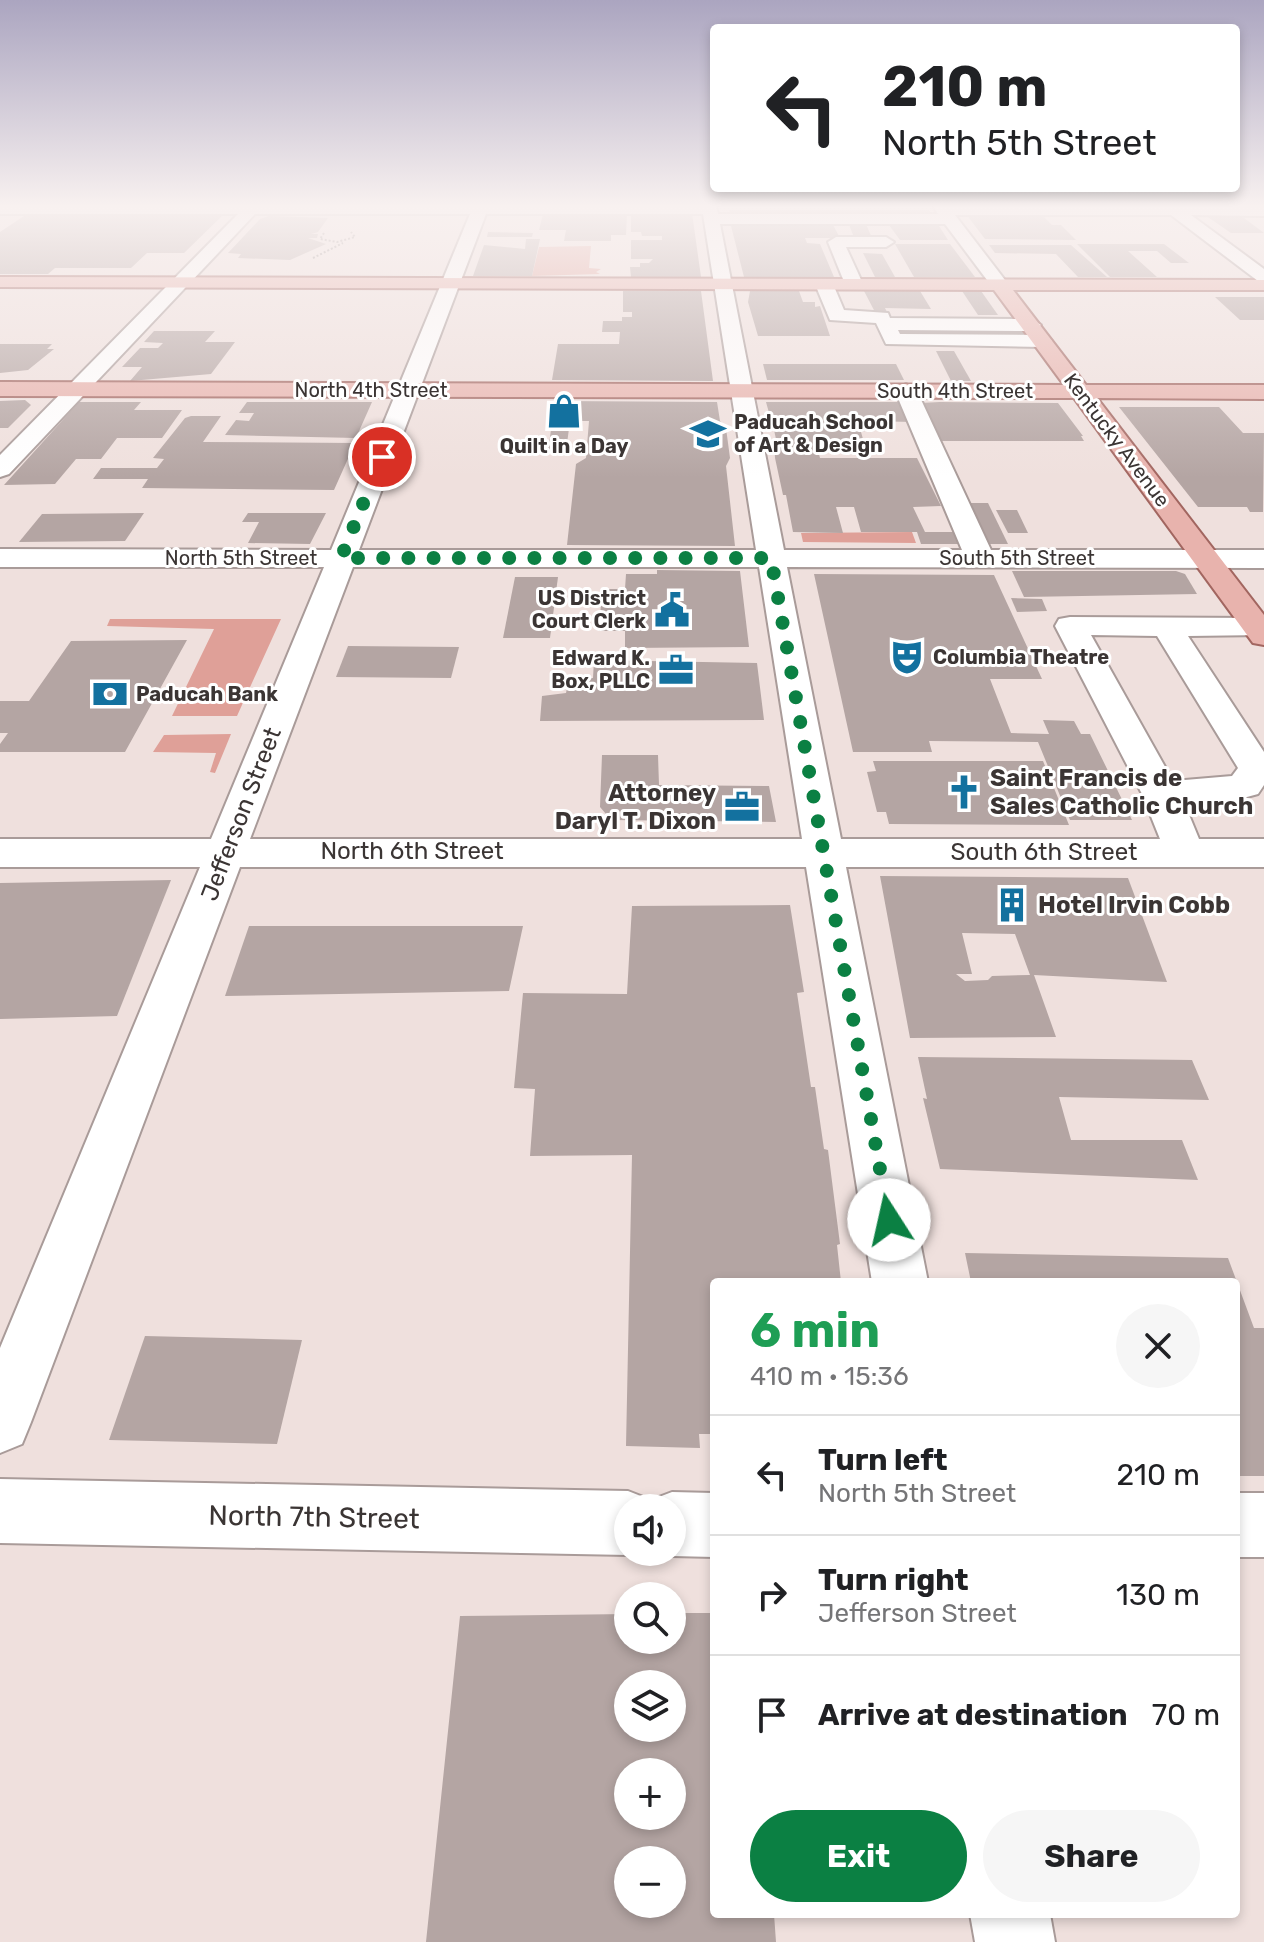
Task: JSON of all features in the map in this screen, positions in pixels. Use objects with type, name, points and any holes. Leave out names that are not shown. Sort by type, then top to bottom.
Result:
[{"type":"main road","name":"Kentucky Avenue","points":[[1009,297],[1260,631]]},
{"type":"main road","name":"North 4th Street","points":[[0,389],[742,391]]},
{"type":"main road","name":"South 4th Street","points":[[742,391],[1264,392]]},
{"type":"street","points":[[0,469],[163,297]]},
{"type":"street","name":"Jefferson Street","points":[[0,1422],[446,297]]},
{"type":"street","points":[[725,297],[899,1278]]},
{"type":"street","points":[[829,297],[837,316],[880,322],[958,320],[1032,327]]},
{"type":"street","points":[[862,297],[893,340],[1032,327]]},
{"type":"street","points":[[943,297],[958,320]]},
{"type":"street","points":[[848,330],[880,322]]},
{"type":"street","points":[[910,340],[936,391]]},
{"type":"street","points":[[906,391],[980,558]]},
{"type":"street","name":"North 5th Street","points":[[0,558],[771,558]]},
{"type":"street","name":"South 5th Street","points":[[771,558],[1264,559]]},
{"type":"street","points":[[1185,852],[1161,794],[1070,626],[1166,626],[1260,631]]},
{"type":"street","points":[[1161,794],[1221,792],[1245,785],[1257,769],[1166,626]]},
{"type":"street","name":"North 6th Street","points":[[0,853],[824,852]]},
{"type":"street","name":"South 6th Street","points":[[824,852],[1264,853]]},
{"type":"street","name":"North 7th Street","points":[[0,1511],[614,1523]]},
{"type":"street","points":[[686,1524],[710,1525]]},
{"type":"street","points":[[1240,1525],[1264,1525]]},
{"type":"street","points":[[1011,1918],[1015,1942]]},
{"type":"shaded area","points":[[912,532],[916,543],[803,542],[801,533]]},
{"type":"shaded area","points":[[110,619],[281,619],[237,716],[172,716],[214,629],[107,626]]},
{"type":"shaded area","points":[[231,734],[215,773],[210,772],[216,753],[153,752],[164,735]]},
{"type":"building","points":[[623,297],[702,297],[713,381],[552,380],[558,344],[619,344],[620,332],[602,332],[603,321],[622,321],[622,317],[632,317],[632,312],[623,312]]},
{"type":"building","points":[[749,297],[801,297],[803,302],[815,302],[815,307],[820,306],[830,336],[758,336]]},
{"type":"building","points":[[867,297],[923,297],[931,309],[885,308],[888,314],[876,314]]},
{"type":"building","points":[[966,297],[985,297],[998,315],[978,315]]},
{"type":"building","points":[[1215,297],[1264,297],[1264,320],[1240,320]]},
{"type":"building","points":[[154,331],[215,331],[205,342],[235,342],[211,374],[130,381],[142,367],[122,367],[140,348],[158,348],[163,343],[144,342]]},
{"type":"building","points":[[0,344],[52,344],[47,349],[54,349],[28,370],[0,373]]},
{"type":"building","points":[[936,351],[954,351],[971,381],[951,381]]},
{"type":"building","points":[[763,364],[896,364],[904,380],[767,380]]},
{"type":"building","points":[[25,400],[31,405],[8,428],[0,428],[0,401]]},
{"type":"building","points":[[555,401],[717,402],[720,421],[726,428],[730,458],[726,466],[735,546],[567,545],[576,464],[586,458],[589,421],[570,421],[566,451],[548,451]]},
{"type":"building","points":[[79,402],[141,402],[134,410],[182,410],[162,438],[117,438],[101,459],[76,459],[55,484],[4,485]]},
{"type":"building","points":[[247,402],[372,402],[356,438],[225,435],[236,420],[249,421],[254,413],[239,413]]},
{"type":"building","points":[[766,402],[906,402],[914,422],[866,421],[869,430],[861,432],[863,439],[846,439],[848,447],[817,447],[820,458],[917,458],[941,506],[913,507],[925,532],[958,532],[960,544],[921,544],[917,532],[861,532],[854,507],[836,507],[843,533],[793,532],[775,458],[774,430],[769,430],[767,420],[771,420]]},
{"type":"building","points":[[920,403],[1058,403],[1084,441],[938,441]]},
{"type":"building","points":[[1119,407],[1219,407],[1243,433],[1264,433],[1263,512],[1250,512],[1247,507],[1198,507]]},
{"type":"building","points":[[221,416],[203,442],[355,443],[334,490],[142,488],[148,479],[93,479],[101,468],[157,468],[164,459],[153,458],[185,418]]},
{"type":"building","points":[[958,503],[988,503],[1008,544],[977,544]]},
{"type":"building","points":[[996,510],[1017,510],[1028,533],[1008,533]]},
{"type":"building","points":[[144,513],[125,541],[19,542],[42,514]]},
{"type":"building","points":[[248,513],[326,513],[310,544],[248,543],[259,522],[242,522]]},
{"type":"building","name":"US District Court Clerk","points":[[657,570],[740,571],[749,647],[625,648],[625,631],[599,631],[602,589],[625,589],[626,574],[657,574]]},
{"type":"building","points":[[1012,571],[1176,571],[1185,574],[1197,594],[1024,597]]},
{"type":"building","points":[[814,574],[994,575],[1042,679],[990,679],[1011,733],[1049,734],[1043,720],[1074,721],[1081,734],[1090,734],[1132,820],[1070,820],[1038,742],[929,741],[932,752],[853,752]]},
{"type":"building","points":[[515,577],[558,577],[550,638],[503,638]]},
{"type":"building","points":[[1011,598],[1042,599],[1047,611],[1017,612]]},
{"type":"building","points":[[187,640],[125,752],[0,752],[0,744],[8,733],[0,733],[0,701],[29,701],[71,641]]},
{"type":"building","points":[[348,646],[459,647],[451,678],[336,677]]},
{"type":"building","points":[[594,660],[757,663],[764,720],[540,721],[542,696],[566,693],[569,679],[593,678]]},
{"type":"building","points":[[602,755],[658,755],[659,785],[769,786],[776,822],[611,820],[600,807]]},
{"type":"building","name":"Saint Francis de Sales Catholic Church","points":[[873,761],[1043,761],[1069,825],[889,824],[886,812],[877,812],[867,772],[876,771]]},
{"type":"building","name":"Hotel Irvin Cobb","points":[[880,876],[1128,878],[1167,982],[1034,975],[1056,1037],[910,1038]],"holes":[[[962,933],[1015,934],[1030,975],[992,976],[988,980],[965,981],[956,974],[972,974]]]},
{"type":"building","points":[[171,880],[117,1016],[0,1019],[0,883]]},
{"type":"building","points":[[790,905],[804,992],[797,993],[811,1087],[815,1087],[824,1149],[828,1150],[840,1244],[837,1245],[841,1278],[710,1278],[710,1434],[699,1434],[700,1448],[626,1446],[632,1155],[530,1156],[535,1089],[514,1088],[523,993],[627,994],[632,906]]},
{"type":"building","points":[[249,926],[523,926],[509,991],[225,996]]},
{"type":"building","points":[[918,1057],[1192,1060],[1209,1100],[1059,1097],[1071,1140],[1182,1140],[1198,1180],[940,1169],[923,1098],[927,1099]]},
{"type":"building","points":[[965,1253],[1228,1258],[1235,1278],[970,1278]]},
{"type":"building","points":[[1240,1290],[1254,1328],[1264,1328],[1264,1476],[1240,1476]]},
{"type":"building","points":[[145,1336],[302,1340],[277,1444],[109,1440]]},
{"type":"building","points":[[686,1613],[710,1613],[710,1918],[774,1918],[776,1942],[426,1942],[460,1616],[614,1614],[614,1654],[686,1654]]},
{"type":"place","name":"Quilt in a Day","points":[[564,411]]},
{"type":"place","name":"Paducah School of Art & Design","points":[[708,434]]},
{"type":"place","name":"US District Court Clerk","points":[[672,610]]},
{"type":"place","name":"Columbia Theatre","points":[[907,657]]},
{"type":"place","name":"Edward K. Box, PLLC","points":[[676,670]]},
{"type":"place","name":"Paducah Bank","points":[[110,694]]},
{"type":"place","name":"Saint Francis de Sales Catholic Church","points":[[964,792]]},
{"type":"place","name":"Attorney Daryl T. Dixon","points":[[742,807]]},
{"type":"place","name":"Hotel Irvin Cobb","points":[[1012,905]]},
{"type":"route","points":[[382,457],[341,558],[771,558],[889,1220]]}]
